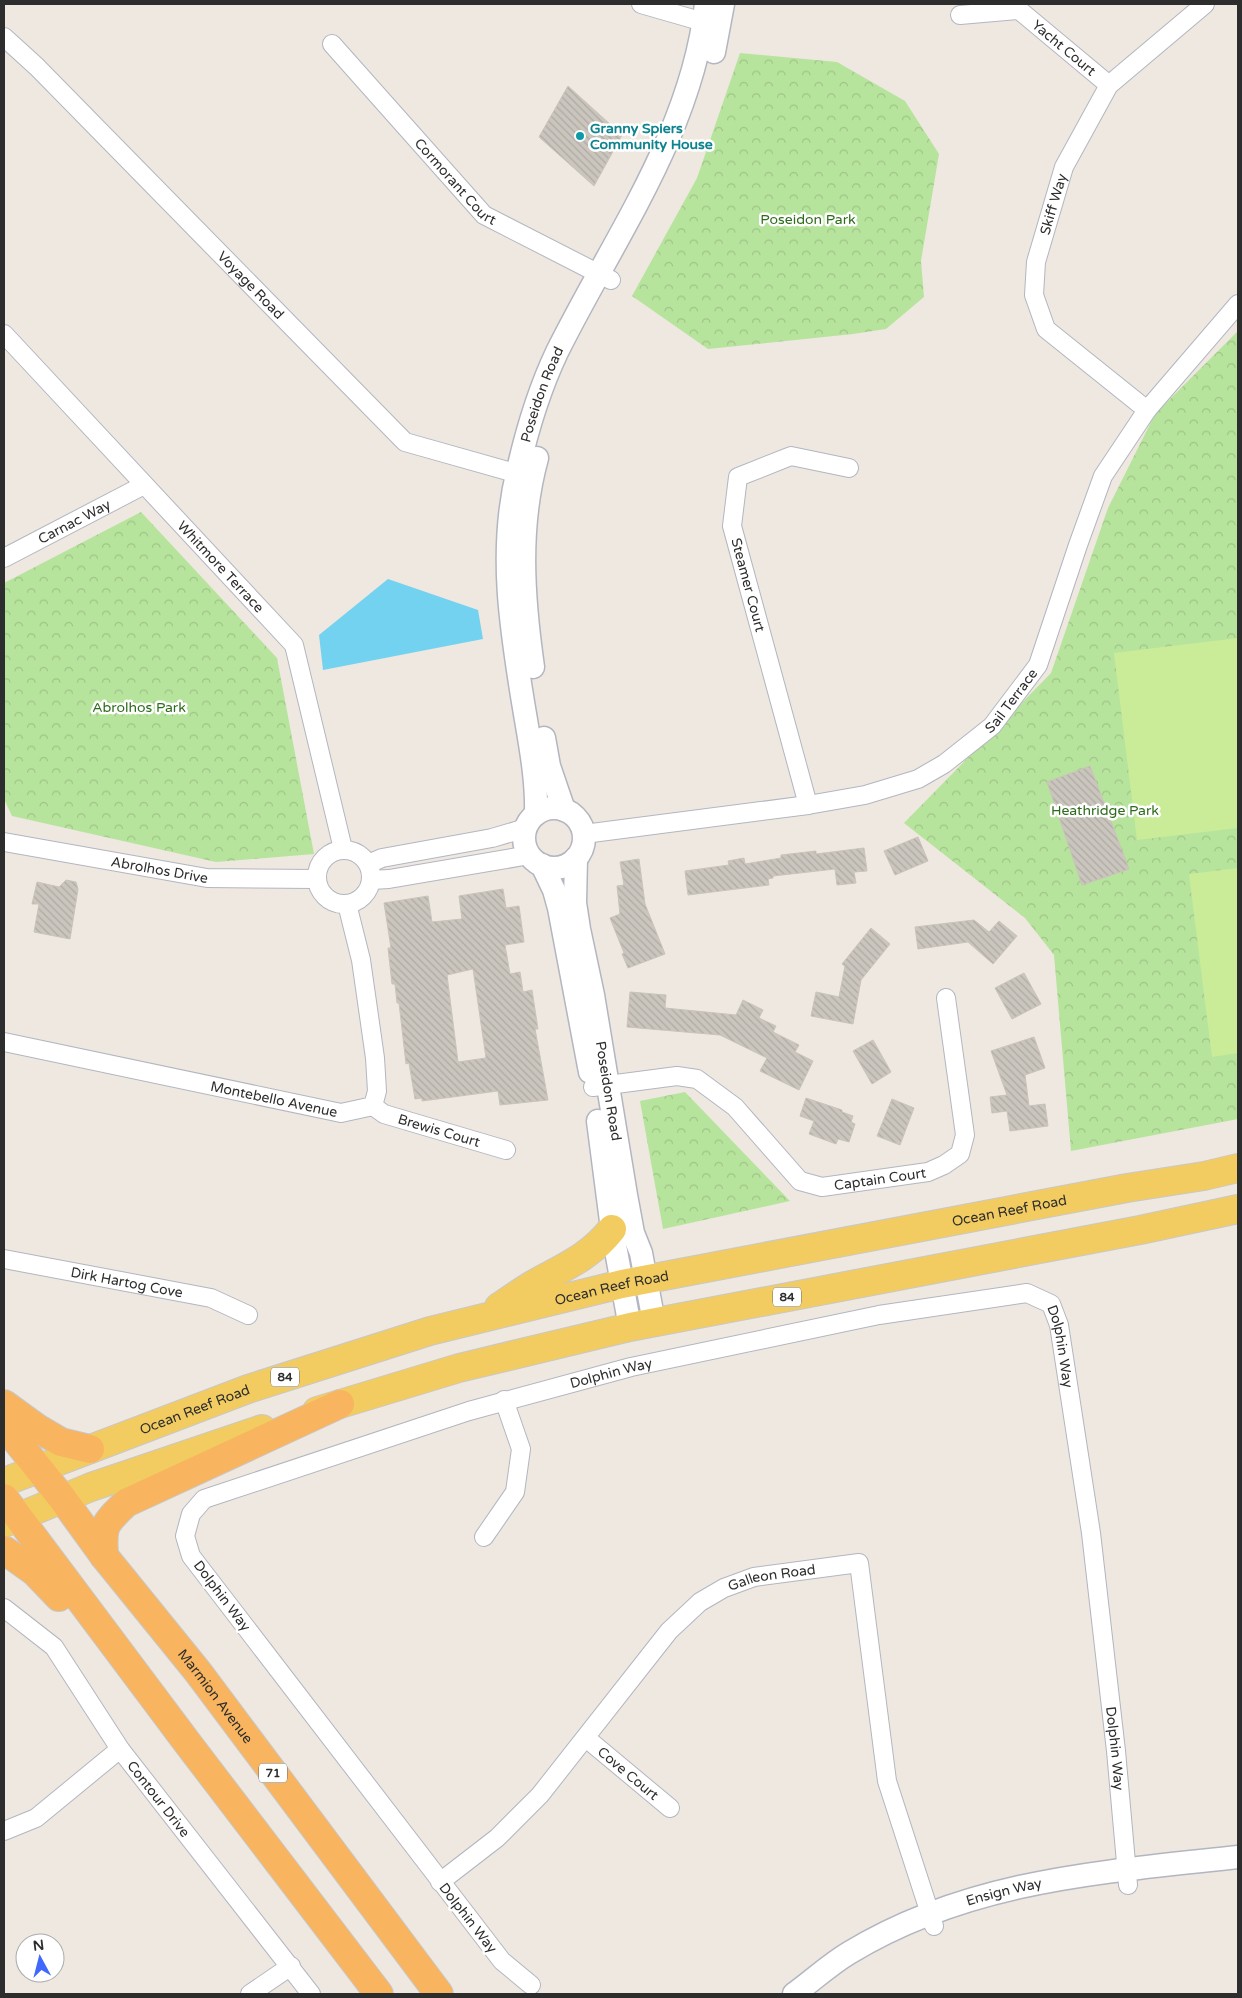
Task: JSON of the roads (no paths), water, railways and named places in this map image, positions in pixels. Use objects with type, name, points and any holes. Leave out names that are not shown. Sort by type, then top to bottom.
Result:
[{"type":"highway","points":[[4,1404],[37,1428],[61,1442],[90,1448]]},
{"type":"highway","points":[[104,1556],[102,1532],[111,1517],[126,1503],[340,1404]]},
{"type":"highway","name":"Marmion Avenue","points":[[4,1425],[62,1498],[104,1556],[198,1672],[439,1994]]},
{"type":"highway","points":[[8,1513],[189,1745],[379,1994]]},
{"type":"highway","points":[[4,1550],[35,1572],[76,1617],[144,1714],[189,1745]]},
{"type":"main road","name":"Ocean Reef Road","points":[[4,1482],[248,1389],[387,1344],[483,1318],[634,1282],[1127,1188],[1204,1176],[1238,1168]]},
{"type":"main road","name":"84","points":[[62,1498],[340,1404],[459,1368],[642,1324],[1140,1230],[1238,1209]]},
{"type":"main road","points":[[483,1318],[533,1284],[580,1260],[601,1243],[612,1229]]},
{"type":"main road","points":[[8,1513],[62,1498]]},
{"type":"street","points":[[642,4],[710,17]]},
{"type":"street","name":"Poseidon Road","points":[[531,821],[536,784],[510,618],[507,580],[508,539],[524,475],[539,396],[556,354],[605,277],[684,102],[710,17],[723,4]]},
{"type":"street","name":"Skiff Way","points":[[1147,410],[1046,329],[1034,295],[1036,262],[1064,167],[1109,85],[1205,4]]},
{"type":"street","name":"Yacht Court","points":[[960,15],[1019,10],[1109,85]]},
{"type":"street","name":"Voyage Road","points":[[4,37],[37,67],[404,442],[524,475]]},
{"type":"street","name":"Cormorant Court","points":[[332,44],[484,215],[605,277]]},
{"type":"street","name":"Sail Terrace","points":[[584,834],[808,805],[865,795],[918,779],[944,764],[992,726],[1038,665],[1078,545],[1104,476],[1147,410],[1238,304]]},
{"type":"street","name":"Whitmore Terrace","points":[[4,334],[294,645],[343,849]]},
{"type":"street","name":"Steamer Court","points":[[808,805],[732,526],[738,478],[791,456],[849,468]]},
{"type":"street","name":"Poseidon Road","points":[[524,475],[524,579],[528,630],[549,766],[564,810]]},
{"type":"street","name":"Carnac Way","points":[[4,558],[144,485]]},
{"type":"street","points":[[531,821],[492,838],[382,858],[370,872],[367,891],[362,898],[347,904],[336,903],[326,898],[319,890],[316,879],[318,866],[323,858],[334,851],[343,849],[352,850],[360,854],[370,872],[389,879],[536,860],[560,867],[576,858],[583,847],[584,834],[577,819],[564,810],[549,808],[531,821]]},
{"type":"street","points":[[531,821],[524,839],[536,860]]},
{"type":"street","name":"Abrolhos Drive","points":[[4,842],[207,878],[316,879]]},
{"type":"street","name":"Poseidon Road","points":[[576,858],[575,903],[593,995],[612,1229],[634,1282],[642,1324]]},
{"type":"street","name":"Poseidon Road","points":[[536,860],[554,890],[559,908],[576,991],[626,1195],[633,1233],[641,1253],[634,1282]]},
{"type":"street","points":[[347,904],[361,960],[375,1058],[377,1091],[373,1106]]},
{"type":"street","name":"Captain Court","points":[[600,1086],[677,1076],[697,1079],[735,1108],[800,1181],[822,1187],[928,1172],[944,1165],[960,1154],[965,1135],[946,998]]},
{"type":"street","name":"Montebello Avenue","points":[[4,1042],[340,1113],[373,1106]]},
{"type":"street","name":"Brewis Court","points":[[373,1106],[384,1114],[506,1150]]},
{"type":"street","name":"Dirk Hartog Cove","points":[[4,1259],[211,1298],[248,1315]]},
{"type":"street","name":"Dolphin Way","points":[[531,1985],[502,1961],[192,1556],[185,1536],[191,1514],[204,1498],[504,1400],[631,1367],[879,1315],[1027,1293],[1051,1304],[1059,1325],[1091,1534],[1116,1751],[1127,1878]]},
{"type":"street","points":[[484,1537],[515,1492],[521,1449],[504,1400]]},
{"type":"street","name":"Galleon Road","points":[[440,1882],[498,1838],[540,1795],[669,1631],[700,1602],[724,1588],[754,1577],[859,1563],[887,1781],[931,1919]]},
{"type":"street","name":"Contour Drive","points":[[4,1608],[54,1647],[120,1749],[311,1994]]},
{"type":"street","name":"Cove Court","points":[[586,1738],[670,1808]]},
{"type":"street","points":[[4,1831],[36,1818],[120,1749]]},
{"type":"street","name":"Ensign Way","points":[[794,1994],[847,1954],[883,1934],[931,1919],[1238,1857]]},
{"type":"street","name":"Ensign Way","points":[[1127,1878],[1238,1872]]},
{"type":"street","name":"Ensign Way","points":[[815,1994],[852,1967],[892,1945],[931,1919]]},
{"type":"street","points":[[250,1994],[290,1966]]},
{"type":"water","points":[[388,579],[478,610],[483,639],[323,670],[319,635]]},
{"type":"place","name":"Granny Spiers Community House","points":[[580,136]]},
{"type":"park label","name":"Poseidon Park","points":[[808,219]]},
{"type":"park label","name":"Abrolhos Park","points":[[139,707]]},
{"type":"park label","name":"Heathridge Park","points":[[1105,810]]}]
